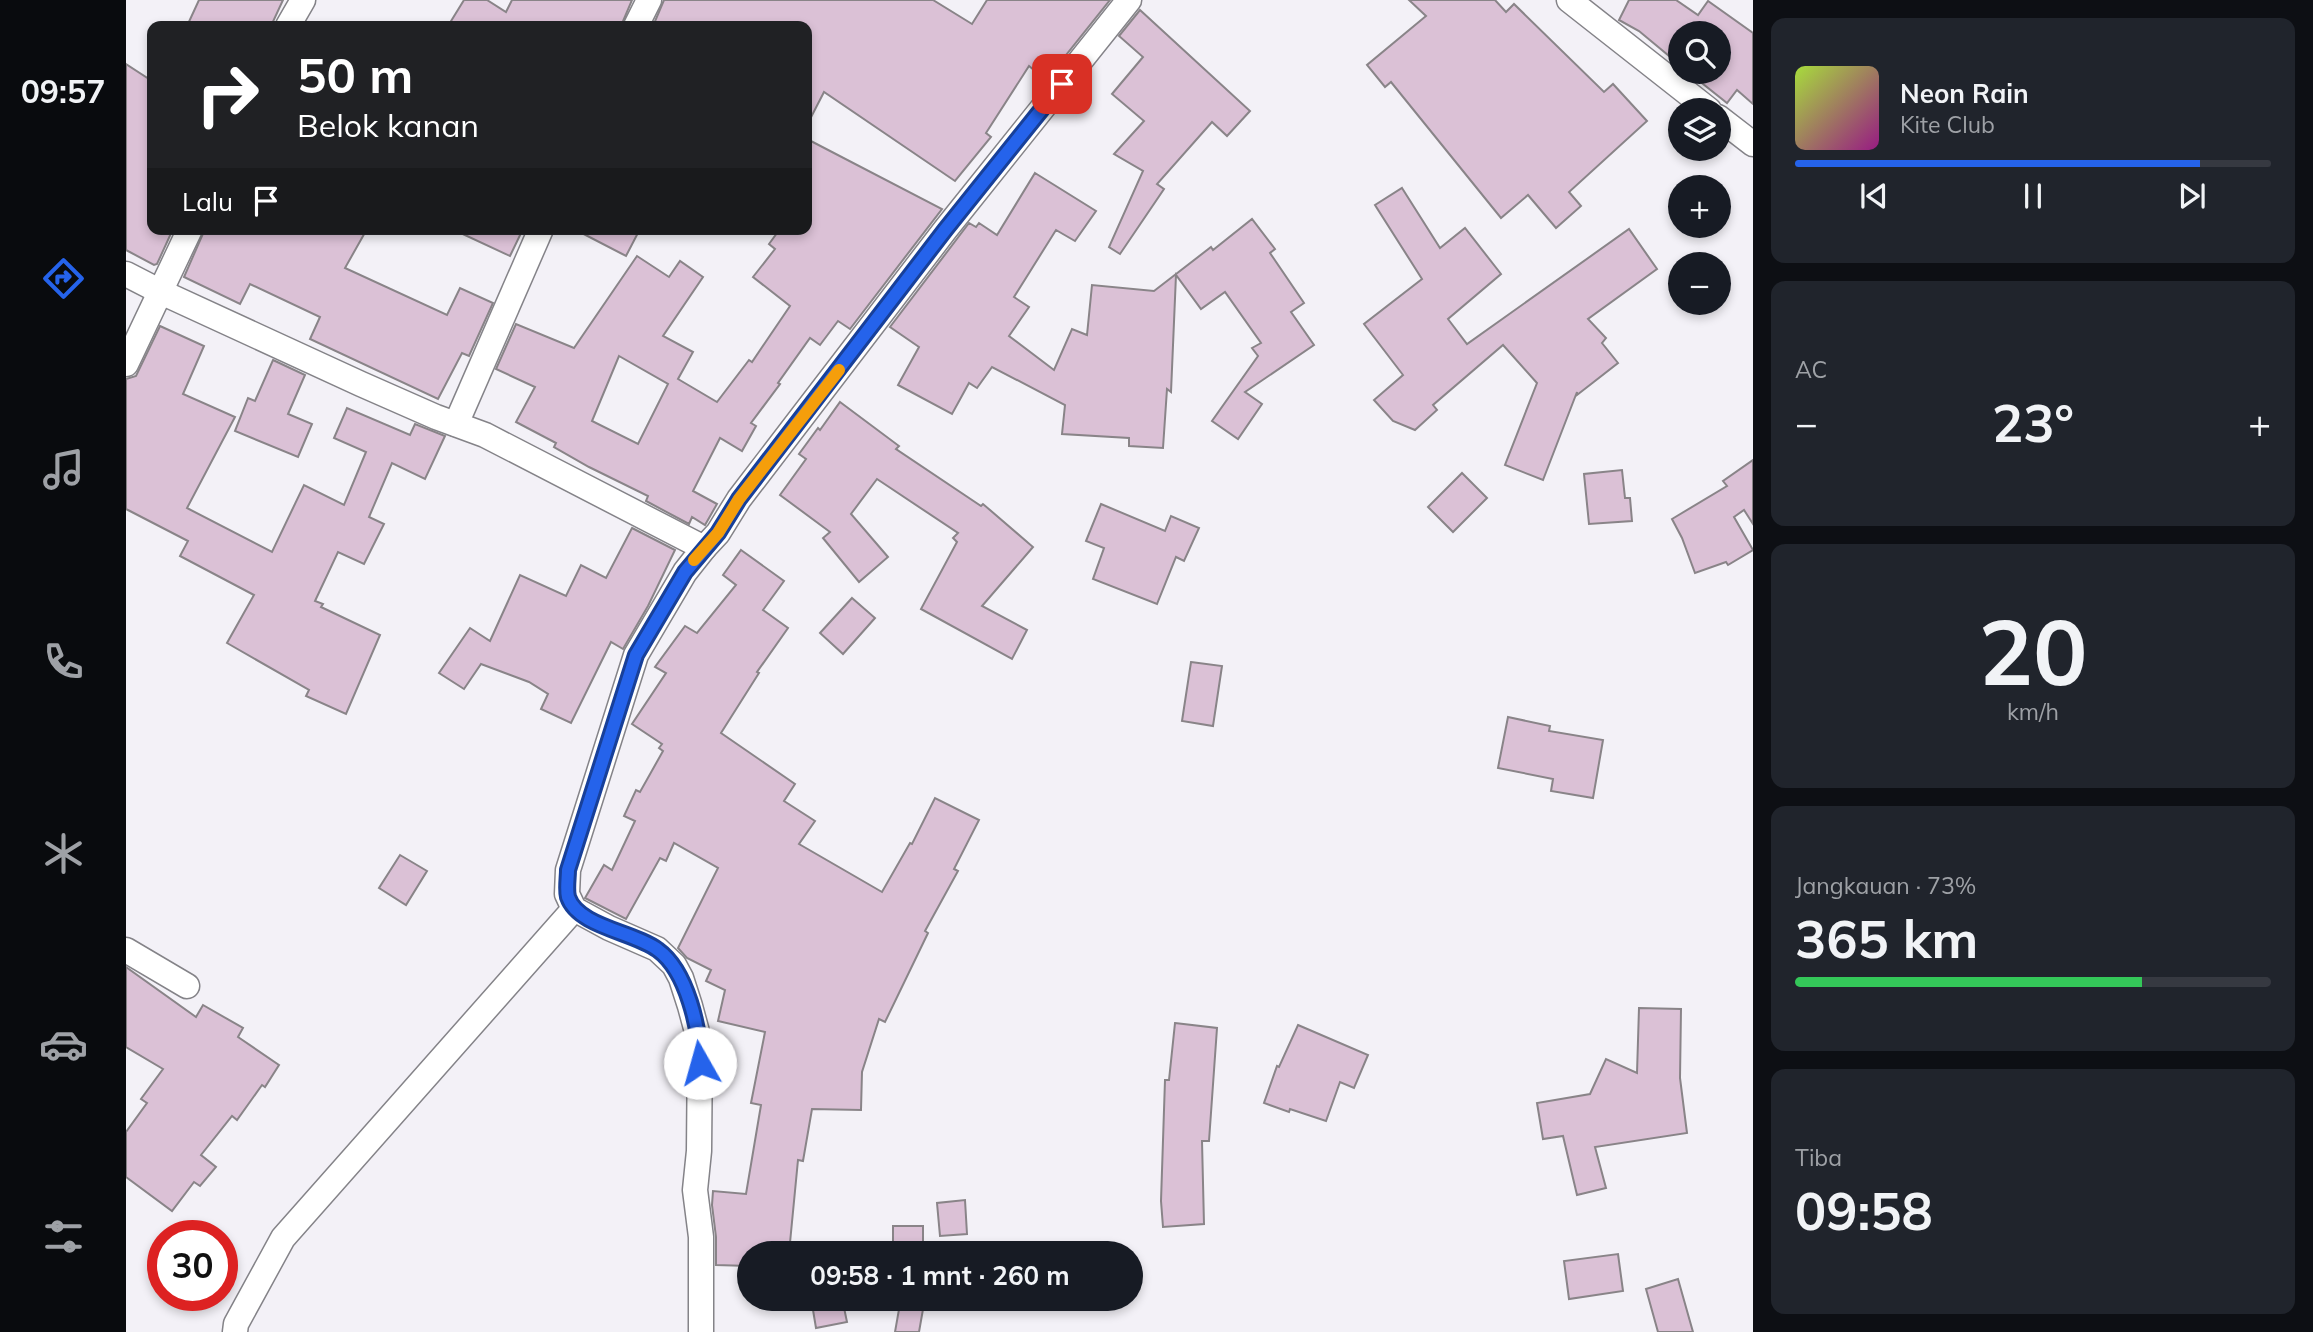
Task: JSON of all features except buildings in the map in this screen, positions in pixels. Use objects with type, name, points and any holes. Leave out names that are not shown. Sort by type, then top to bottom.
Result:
[{"type":"street","points":[[291,21],[303,0]]},
{"type":"street","points":[[638,21],[649,0]]},
{"type":"street","points":[[701,1332],[701,1237],[695,1190],[699,1151],[700,1043],[690,1006],[674,965],[657,949],[574,909],[567,894],[568,870],[636,655],[685,572],[718,533],[739,499],[937,241],[1129,0]]},
{"type":"street","points":[[1569,0],[1694,98]]},
{"type":"street","points":[[1731,127],[1753,144]]},
{"type":"street","points":[[126,364],[187,235]]},
{"type":"street","points":[[456,424],[538,235]]},
{"type":"street","points":[[126,274],[361,384],[485,435],[704,548]]},
{"type":"street","points":[[235,1332],[236,1324],[283,1238],[574,909]]},
{"type":"street","points":[[126,950],[187,986]]},
{"type":"slow traffic","points":[[694,560],[718,533],[739,499],[839,370]]},
{"type":"route","points":[[700,1063],[700,1043],[695,1024],[681,978],[674,965],[657,949],[574,909],[567,894],[568,870],[636,655],[685,572],[718,533],[739,499],[945,230],[1062,84]]}]
